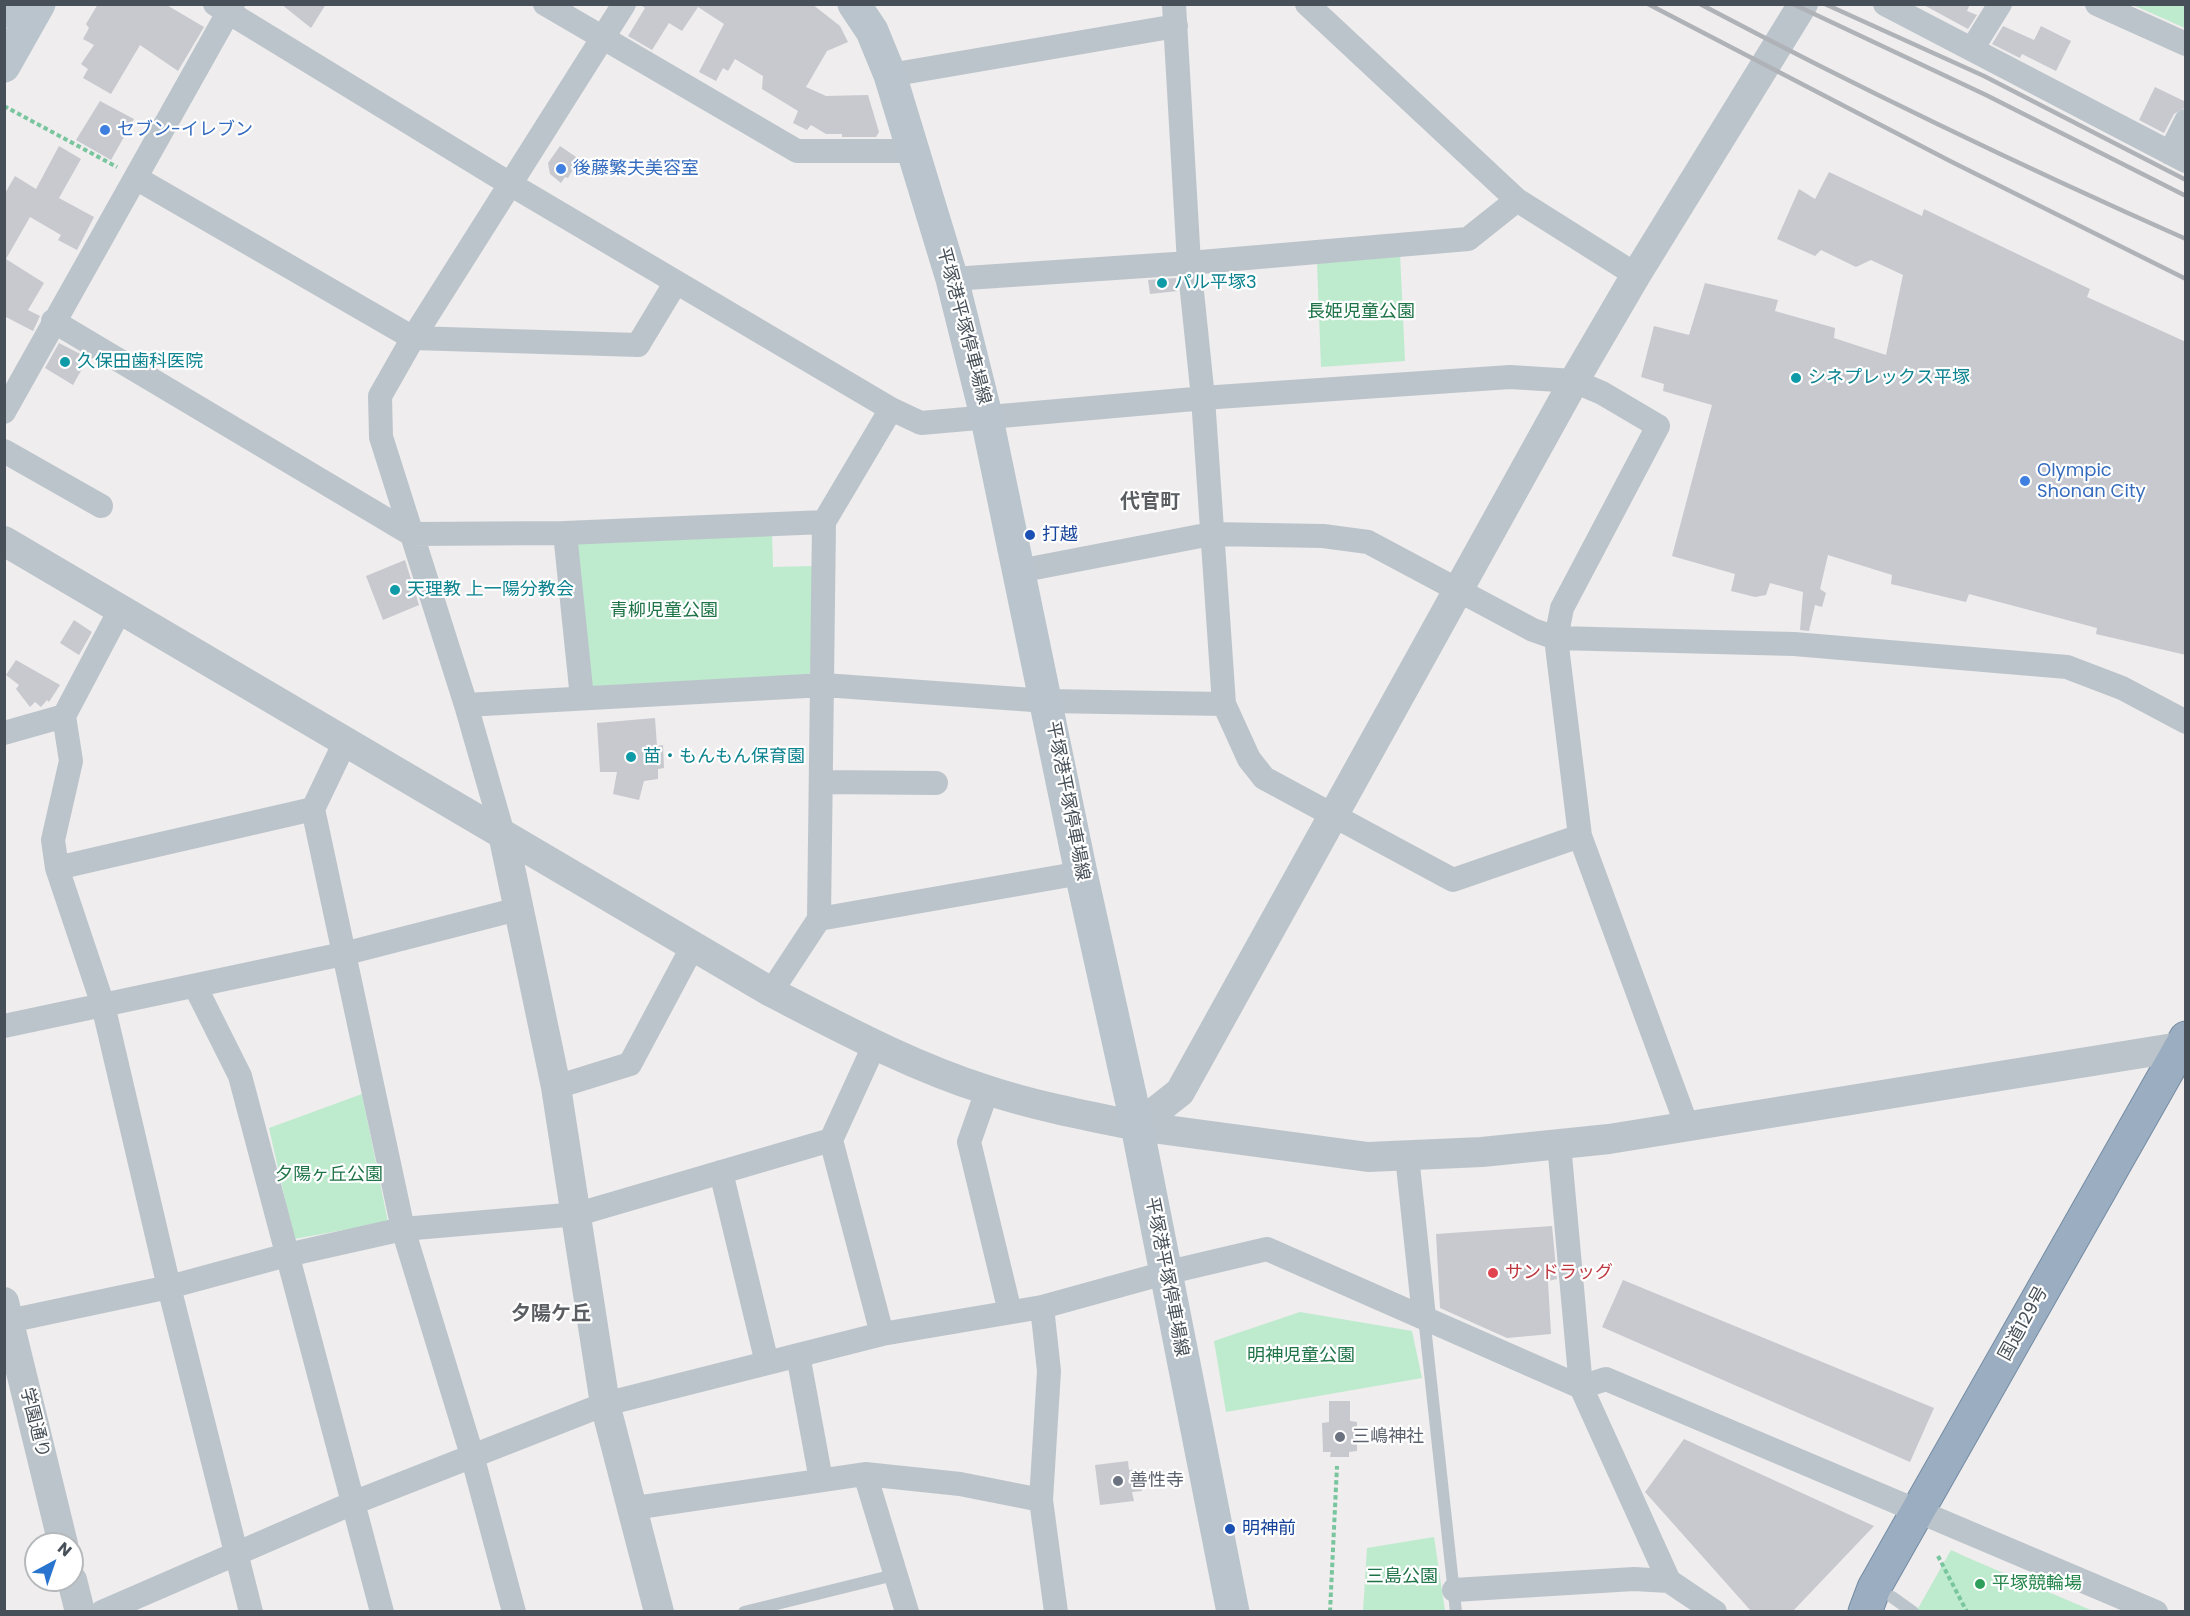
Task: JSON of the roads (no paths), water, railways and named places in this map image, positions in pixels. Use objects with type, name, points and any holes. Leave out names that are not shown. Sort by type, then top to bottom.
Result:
[{"type":"highway","name":"国道129号","points":[[1928,1515],[2184,1044]]},
{"type":"highway","name":"国道129号","points":[[1888,1608],[1874,1588],[1928,1515],[2186,1079]]},
{"type":"main road","points":[[4,11],[9,4]]},
{"type":"main road","points":[[4,66],[39,4]]},
{"type":"main road","name":"平塚港平塚停車場線","points":[[854,4],[872,31],[890,75],[952,279],[987,419],[1081,873],[1137,1126],[1233,1611]]},
{"type":"street","points":[[545,4],[796,151],[912,151]]},
{"type":"street","points":[[624,4],[413,338],[380,396],[378,417],[381,436],[466,705],[502,834],[556,1087],[578,1214],[605,1404],[634,1508],[659,1611]]},
{"type":"street","points":[[1307,4],[1517,200],[1636,275]]},
{"type":"street","points":[[1137,1126],[1180,1092],[1574,381],[1636,275],[1803,4]]},
{"type":"street","points":[[1885,4],[2178,157],[2186,121]]},
{"type":"street","points":[[1972,49],[2000,4]]},
{"type":"street","points":[[2097,4],[2186,44]]},
{"type":"street","points":[[4,412],[53,321],[136,178],[225,7],[510,184],[891,409],[921,423],[987,419],[1203,398],[1510,377],[1574,381],[1602,393],[1659,426],[1562,608],[1556,638],[1580,836],[1687,1126]]},
{"type":"street","points":[[890,75],[1175,15],[1189,263],[1203,398],[1224,704],[1249,759],[1264,778],[1453,880],[1580,836]]},
{"type":"street","points":[[136,178],[413,338],[638,345],[676,282]]},
{"type":"street","points":[[952,279],[1189,263],[1468,238],[1517,200]]},
{"type":"street","points":[[53,321],[411,534],[566,533],[824,522]]},
{"type":"street","points":[[771,992],[819,919],[824,685],[824,522],[891,409]]},
{"type":"street","points":[[4,451],[101,506]]},
{"type":"street","points":[[566,533],[582,698]]},
{"type":"street","points":[[1019,571],[1211,534],[1323,536],[1368,542],[1459,588],[1533,630],[1556,638],[1794,644],[2067,667],[2122,688],[2186,722]]},
{"type":"street","points":[[4,541],[771,992],[874,1046],[987,1091],[1137,1126],[1368,1157],[1407,1156],[1559,1144],[1687,1126],[2184,1044]]},
{"type":"street","points":[[120,610],[64,716],[71,761],[53,840],[57,868],[103,1005],[169,1287],[251,1611]]},
{"type":"street","points":[[466,705],[824,685],[1047,701],[1224,704]]},
{"type":"street","points":[[4,733],[64,716]]},
{"type":"street","points":[[345,742],[313,809],[403,1229],[472,1455],[514,1611]]},
{"type":"street","points":[[822,782],[936,783]]},
{"type":"street","points":[[57,868],[313,809]]},
{"type":"street","points":[[819,919],[1081,873]]},
{"type":"street","points":[[4,1026],[343,954],[518,909]]},
{"type":"street","points":[[556,1087],[630,1064],[693,946]]},
{"type":"street","points":[[195,986],[240,1076],[382,1611]]},
{"type":"street","points":[[874,1046],[831,1140],[882,1334]]},
{"type":"street","points":[[987,1091],[969,1142],[1010,1312]]},
{"type":"street","points":[[6,1315],[169,1287],[287,1255],[403,1229],[578,1214],[831,1140]]},
{"type":"street","points":[[1559,1144],[1581,1387],[1669,1581]]},
{"type":"street","points":[[1407,1156],[1424,1317]]},
{"type":"street","points":[[722,1172],[766,1363]]},
{"type":"street","points":[[102,1611],[353,1503],[605,1404],[882,1334],[1041,1307],[1165,1273],[1267,1250],[1424,1317],[1520,1363],[1581,1387],[1606,1379],[2157,1611]]},
{"type":"street","points":[[1041,1307],[1049,1371],[1041,1500],[1056,1611]]},
{"type":"street","name":"学園通り","points":[[6,1315],[60,1532]]},
{"type":"street","points":[[798,1355],[821,1480]]},
{"type":"street","points":[[634,1508],[866,1474],[960,1484],[1041,1500]]},
{"type":"street","points":[[866,1474],[894,1575],[907,1611]]},
{"type":"street","points":[[1455,1601],[1634,1579],[1669,1581],[1714,1611]]},
{"type":"street","points":[[75,1592],[80,1611]]},
{"type":"lane","points":[[1424,1317],[1455,1601]]},
{"type":"lane","points":[[744,1611],[894,1575]]},
{"type":"railway","points":[[1648,4],[1950,161],[2186,279]]},
{"type":"railway","points":[[1700,4],[1941,126],[2186,239]]},
{"type":"railway","points":[[1793,4],[1986,95],[2186,196]]},
{"type":"railway","points":[[1825,4],[1984,76],[2186,180]]},
{"type":"place","name":"セブン-イレブン","points":[[105,130]]},
{"type":"place","name":"後藤繁夫美容室","points":[[561,169]]},
{"type":"place","name":"パル平塚3","points":[[1162,283]]},
{"type":"place","name":"久保田歯科医院","points":[[65,362]]},
{"type":"place","name":"シネプレックス平塚","points":[[1796,378]]},
{"type":"place","name":"Olympic Shonan City","points":[[2025,481]]},
{"type":"place","name":"打越","points":[[1030,535]]},
{"type":"place","name":"天理教 上一陽分教会","points":[[395,590]]},
{"type":"place","name":"苗・もんもん保育園","points":[[631,757]]},
{"type":"place","name":"サンドラッグ","points":[[1493,1273]]},
{"type":"place","name":"三嶋神社","points":[[1340,1437]]},
{"type":"place","name":"善性寺","points":[[1118,1481]]},
{"type":"place","name":"明神前","points":[[1230,1529]]},
{"type":"place","name":"平塚競輪場","points":[[1980,1584]]},
{"type":"district","name":"代官町","points":[[1150,503]]},
{"type":"district","name":"夕陽ケ丘","points":[[551,1315]]},
{"type":"park label","name":"長姫児童公園","points":[[1361,312]]},
{"type":"park label","name":"青柳児童公園","points":[[664,611]]},
{"type":"park label","name":"夕陽ヶ丘公園","points":[[329,1175]]},
{"type":"park label","name":"明神児童公園","points":[[1301,1356]]},
{"type":"park label","name":"三島公園","points":[[1402,1577]]}]
